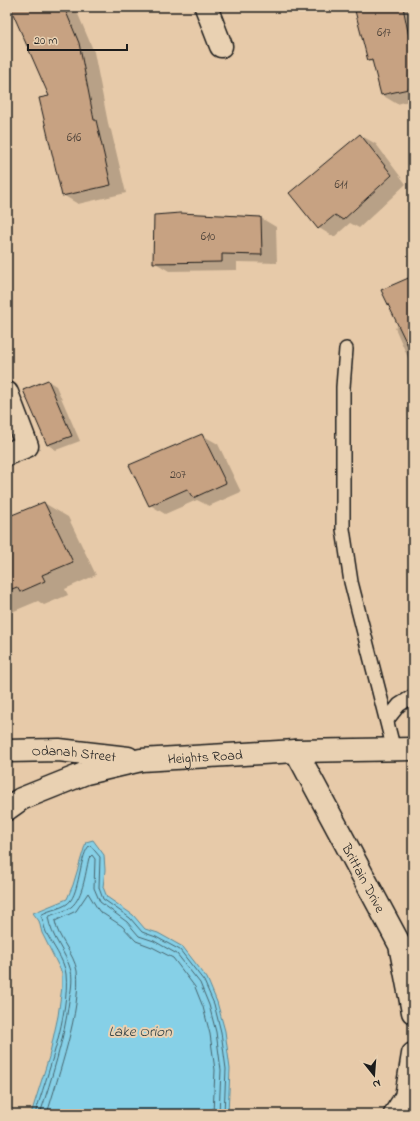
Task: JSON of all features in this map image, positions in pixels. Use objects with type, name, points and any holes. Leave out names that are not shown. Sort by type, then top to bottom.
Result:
[{"type":"street","points":[[206,7],[221,46]]},
{"type":"street","points":[[7,393],[27,446],[7,454]]},
{"type":"street","name":"Odanah Street","points":[[7,751],[59,750],[141,760]]},
{"type":"street","name":"Heights Road","points":[[7,809],[21,799],[86,773],[141,760],[296,751],[403,750]]},
{"type":"street","name":"Brittain Drive","points":[[296,751],[400,945],[413,1012]]},
{"type":"street","points":[[395,1114],[406,1097],[413,1054]]},
{"type":"lane","points":[[346,349],[343,387],[343,529],[351,582],[387,720],[403,750]]},
{"type":"lane","points":[[387,720],[399,705],[413,696]]},
{"type":"water","name":"Lake Orion","points":[[93,840],[104,855],[105,870],[103,887],[107,897],[133,915],[145,929],[158,933],[183,947],[207,978],[217,1002],[225,1031],[230,1069],[228,1114],[31,1114],[49,1057],[58,1016],[62,987],[62,973],[42,933],[39,921],[33,913],[67,899],[73,885],[86,842]]},
{"type":"building","points":[[10,7],[64,7],[79,43],[94,120],[96,120],[111,185],[62,196],[39,98],[49,96]]},
{"type":"building","points":[[354,7],[403,7],[413,57],[413,88],[381,95],[372,60],[368,61]]},
{"type":"building","points":[[360,134],[392,175],[343,220],[335,215],[318,229],[289,193]]},
{"type":"building","points":[[180,213],[261,217],[262,255],[222,254],[222,262],[153,263],[154,215]]},
{"type":"building","points":[[413,276],[413,356],[381,290]]},
{"type":"building","points":[[48,380],[72,436],[47,445],[23,390]]},
{"type":"building","points":[[202,434],[226,483],[193,498],[187,489],[149,506],[129,465]]},
{"type":"building","points":[[44,502],[73,562],[42,575],[45,581],[20,592],[17,587],[7,591],[7,517]]}]
